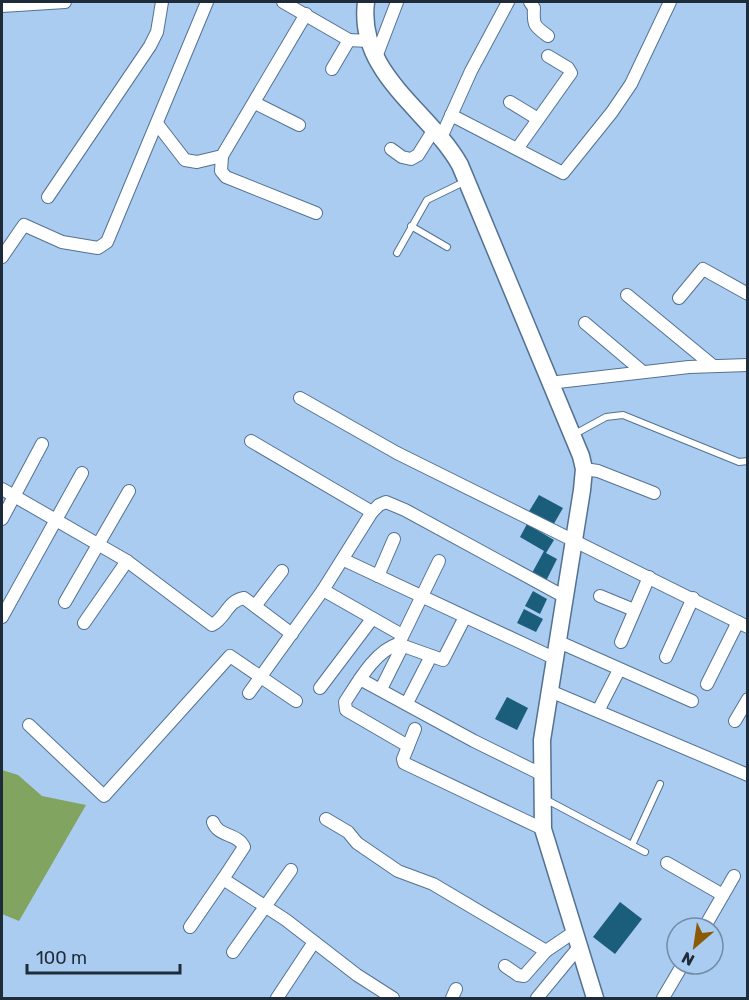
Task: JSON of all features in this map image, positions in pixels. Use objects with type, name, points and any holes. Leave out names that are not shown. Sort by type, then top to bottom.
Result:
[{"type":"main road","points":[[366,2],[365,26],[368,41],[376,57],[413,110],[457,160],[467,181],[572,435],[584,470],[542,740],[543,829],[595,999]]},
{"type":"street","points":[[2,6],[65,2]]},
{"type":"street","points":[[48,197],[150,46],[157,32],[162,2]]},
{"type":"street","points":[[2,257],[24,225],[62,242],[98,248],[107,242],[158,125],[207,2]]},
{"type":"street","points":[[283,2],[349,40],[368,41]]},
{"type":"street","points":[[376,57],[397,2]]},
{"type":"street","points":[[391,149],[402,157],[411,159],[418,155],[436,135],[451,115],[508,2]]},
{"type":"street","points":[[530,2],[534,8],[532,21],[534,26],[548,36]]},
{"type":"street","points":[[451,115],[563,173],[626,92],[670,2]]},
{"type":"street","points":[[306,14],[222,156],[221,171],[226,177],[316,213]]},
{"type":"street","points":[[332,69],[349,40]]},
{"type":"street","points":[[517,149],[571,73],[568,68],[548,56]]},
{"type":"street","points":[[510,102],[538,119]]},
{"type":"street","points":[[255,103],[299,125]]},
{"type":"street","points":[[158,125],[185,160],[197,162],[222,156]]},
{"type":"street","points":[[680,298],[698,272],[703,269],[747,294]]},
{"type":"street","points":[[627,295],[712,365]]},
{"type":"street","points":[[585,323],[643,372]]},
{"type":"street","points":[[549,383],[712,365],[747,365]]},
{"type":"street","points":[[300,398],[397,453],[693,598],[743,625],[707,684]]},
{"type":"street","points":[[251,441],[372,512]]},
{"type":"street","points":[[2,519],[42,444]]},
{"type":"street","points":[[584,470],[595,470],[654,493]]},
{"type":"street","points":[[2,617],[82,473]]},
{"type":"street","points":[[2,489],[127,561],[213,625],[237,599],[244,598],[292,633]]},
{"type":"street","points":[[65,602],[129,491]]},
{"type":"street","points":[[249,693],[344,560],[372,512],[379,505],[392,503],[565,597]]},
{"type":"street","points":[[378,576],[394,539]]},
{"type":"street","points":[[344,560],[555,659]]},
{"type":"street","points":[[84,623],[127,561]]},
{"type":"street","points":[[381,689],[420,596],[438,561]]},
{"type":"street","points":[[255,606],[282,571]]},
{"type":"street","points":[[621,642],[649,577]]},
{"type":"street","points":[[323,590],[372,619],[401,641],[443,660],[465,617]]},
{"type":"street","points":[[600,596],[634,610]]},
{"type":"street","points":[[666,657],[693,598]]},
{"type":"street","points":[[320,688],[372,619]]},
{"type":"street","points":[[401,641],[385,651],[360,679],[345,702],[346,710],[408,746]]},
{"type":"street","points":[[559,642],[692,701]]},
{"type":"street","points":[[30,725],[104,796],[230,656],[296,701]]},
{"type":"street","points":[[407,703],[431,656]]},
{"type":"street","points":[[598,711],[619,670]]},
{"type":"street","points":[[360,679],[474,741],[543,775]]},
{"type":"street","points":[[550,691],[747,775]]},
{"type":"street","points":[[735,721],[747,699]]},
{"type":"street","points":[[415,729],[403,759],[407,765],[543,829]]},
{"type":"street","points":[[326,819],[348,832],[357,843],[398,871],[433,884],[546,951]]},
{"type":"street","points":[[190,927],[244,847],[239,839],[217,829],[213,822]]},
{"type":"street","points":[[667,863],[723,895]]},
{"type":"street","points":[[233,952],[291,870]]},
{"type":"street","points":[[711,916],[734,876]]},
{"type":"street","points":[[223,879],[265,906],[393,999]]},
{"type":"street","points":[[506,966],[518,975],[524,976],[546,951],[577,940]]},
{"type":"street","points":[[537,999],[577,940]]},
{"type":"street","points":[[276,999],[314,942]]},
{"type":"street","points":[[663,999],[676,976]]},
{"type":"lane","points":[[396,253],[427,200],[467,181]]},
{"type":"lane","points":[[411,226],[447,248]]},
{"type":"lane","points":[[572,435],[606,417],[623,415],[739,462],[747,461]]},
{"type":"lane","points":[[632,846],[660,784]]},
{"type":"lane","points":[[543,798],[645,852]]},
{"type":"green space","points":[[2,770],[18,775],[42,796],[86,805],[19,921],[2,914]]},
{"type":"building","points":[[539,495],[563,508],[552,527],[528,513]]},
{"type":"building","points":[[527,524],[554,540],[546,553],[557,559],[546,581],[532,573],[544,551],[520,537]]},
{"type":"building","points":[[533,591],[547,599],[540,614],[525,606]]},
{"type":"building","points":[[524,609],[543,619],[536,632],[517,623]]},
{"type":"building","points":[[507,697],[528,708],[517,730],[495,719]]},
{"type":"building","points":[[620,902],[642,919],[615,954],[593,937]]}]
